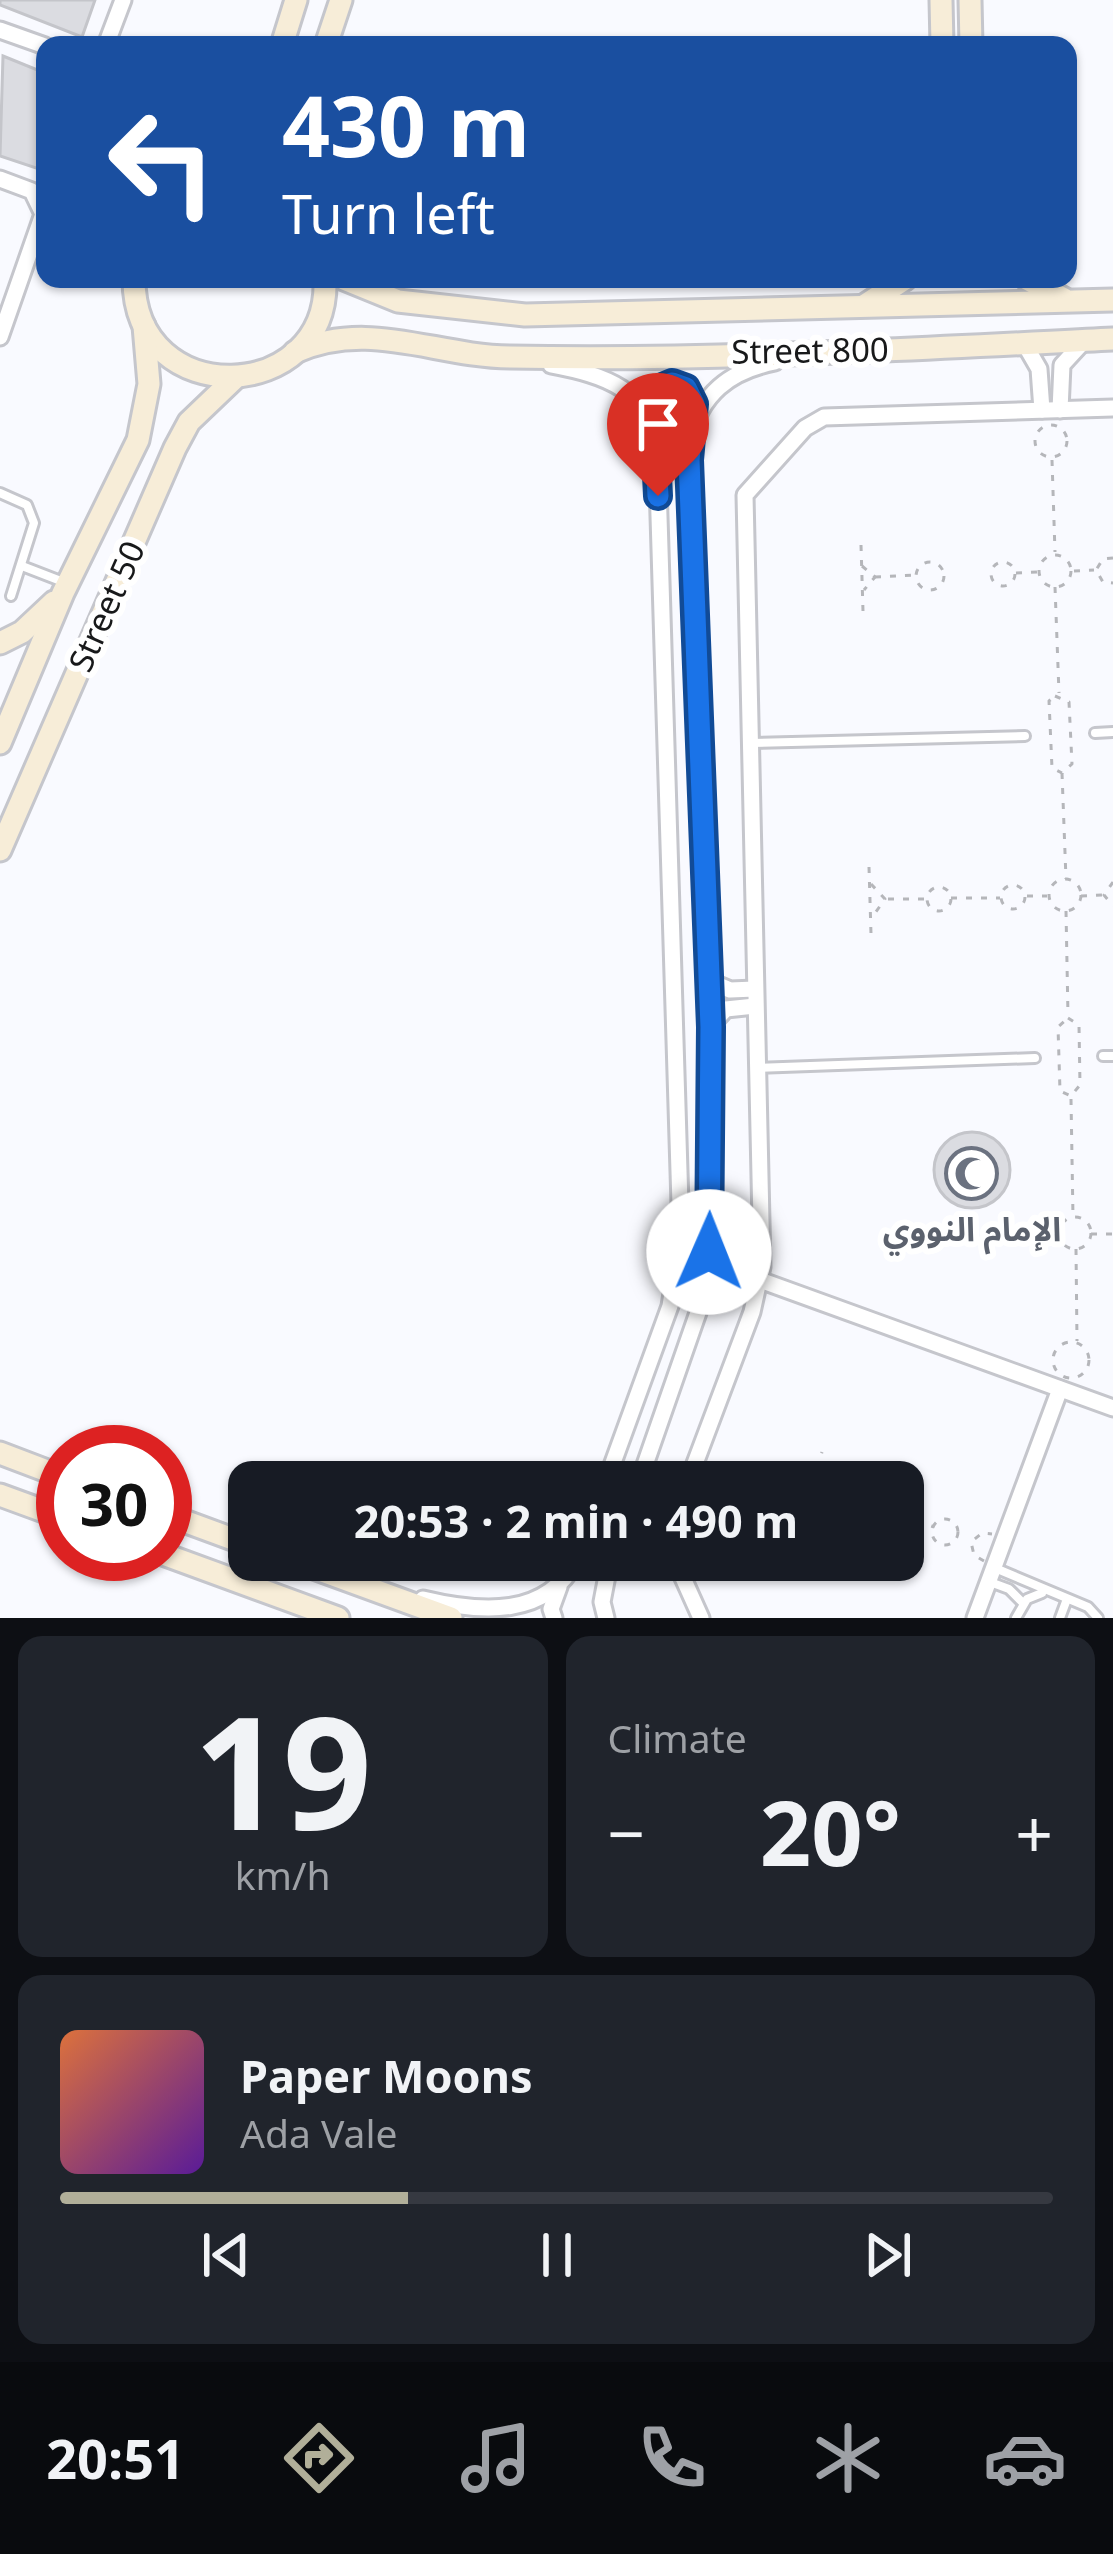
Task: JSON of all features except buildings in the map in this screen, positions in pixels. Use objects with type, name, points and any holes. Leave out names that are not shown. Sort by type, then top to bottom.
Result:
[{"type":"main road","points":[[285,36],[296,0]]},
{"type":"main road","points":[[329,36],[341,0]]},
{"type":"main road","points":[[941,0],[942,36]]},
{"type":"main road","points":[[970,0],[971,36]]},
{"type":"main road","name":"Street 50","points":[[0,743],[65,588],[142,425],[149,385],[136,288]]},
{"type":"main road","points":[[295,352],[321,311],[324,288]]},
{"type":"main road","name":"Street 800","points":[[369,288],[413,304],[525,315],[1113,300]]},
{"type":"main road","points":[[862,307],[891,288]]},
{"type":"main road","points":[[1044,288],[1070,302]]},
{"type":"main road","points":[[144,326],[163,351],[189,369],[235,378]]},
{"type":"main road","name":"Street 800","points":[[235,378],[257,374],[321,340],[376,335],[506,357],[1113,339]]},
{"type":"main road","name":"Street 50","points":[[0,850],[175,448],[189,422],[235,378]]},
{"type":"main road","points":[[0,643],[34,623],[65,588]]},
{"type":"main road","points":[[0,1453],[36,1467]]},
{"type":"main road","points":[[0,1495],[36,1508]]},
{"type":"main road","points":[[192,1524],[228,1536]]},
{"type":"main road","points":[[192,1565],[338,1618]]},
{"type":"main road","points":[[353,1582],[451,1618]]},
{"type":"street","points":[[109,36],[123,0]]},
{"type":"street","points":[[0,30],[36,43]]},
{"type":"street","points":[[0,178],[32,191],[36,199]]},
{"type":"street","points":[[0,334],[36,234]]},
{"type":"street","points":[[1060,410],[1062,365],[1085,340]]},
{"type":"street","points":[[1024,343],[1039,369],[1042,410]]},
{"type":"street","points":[[645,1461],[706,1280],[711,1027],[689,460],[695,422],[703,404],[730,376],[752,366],[854,350]]},
{"type":"street","points":[[506,357],[602,375],[629,393],[649,416]]},
{"type":"street","points":[[614,1461],[670,1306],[681,1237],[657,451],[649,416],[655,390],[672,383],[692,396],[695,422]]},
{"type":"street","points":[[695,1461],[760,1280],[742,508],[753,484],[805,428],[824,416],[1113,408]]},
{"type":"street","points":[[709,981],[755,998]]},
{"type":"street","points":[[711,1027],[726,1009],[755,998]]},
{"type":"street","points":[[760,1280],[1113,1408]]},
{"type":"street","points":[[975,1618],[1060,1389]]},
{"type":"street","points":[[554,1618],[551,1609],[563,1581]]},
{"type":"street","points":[[602,1613],[607,1581]]},
{"type":"street","points":[[684,1581],[701,1618]]},
{"type":"street","points":[[353,1582],[495,1614],[520,1610],[560,1585]]},
{"type":"lane","points":[[0,493],[21,501],[33,516],[11,596]]},
{"type":"lane","points":[[22,566],[65,588]]},
{"type":"lane","points":[[1095,733],[1113,732]]},
{"type":"lane","points":[[748,742],[1024,736]]},
{"type":"lane","points":[[757,1068],[1035,1058]]},
{"type":"lane","points":[[992,1572],[1093,1610],[1098,1618]]},
{"type":"lane","points":[[992,1572],[1023,1604]]},
{"type":"lane","points":[[1016,1618],[1023,1604],[1043,1593]]},
{"type":"lane","points":[[1060,1618],[1067,1599]]},
{"type":"path","points":[[1052,457],[1062,452],[1067,437],[1051,425],[1037,434],[1036,444],[1052,457],[1055,554]]},
{"type":"path","points":[[861,544],[863,610]]},
{"type":"path","points":[[1055,554],[1069,561],[1072,571],[1068,580],[1055,587],[1044,583],[1038,572],[1045,558],[1055,554]]},
{"type":"path","points":[[1096,570],[1103,559],[1113,558]]},
{"type":"path","points":[[861,566],[875,577],[916,575],[930,562],[939,565],[944,578],[931,590],[922,587],[916,575]]},
{"type":"path","points":[[1072,571],[1096,570]]},
{"type":"path","points":[[1096,570],[1103,582],[1113,583]]},
{"type":"path","points":[[1015,573],[1038,572]]},
{"type":"path","points":[[862,590],[875,577]]},
{"type":"path","points":[[1055,587],[1059,695]]},
{"type":"path","points":[[1059,695],[1069,702],[1072,764],[1062,773]]},
{"type":"path","points":[[1059,695],[1049,701],[1052,768],[1062,773]]},
{"type":"path","points":[[1062,773],[1066,879]]},
{"type":"path","points":[[869,867],[872,934]]},
{"type":"path","points":[[1049,896],[1054,884],[1066,879],[1075,883],[1081,896]]},
{"type":"path","points":[[1071,1096],[1060,1090],[1058,1028],[1068,1018],[1066,910],[1081,896],[1103,895],[1113,882]]},
{"type":"path","points":[[870,884],[885,899],[928,899],[940,910],[951,898]]},
{"type":"path","points":[[1001,898],[1013,885],[1025,896],[1049,896]]},
{"type":"path","points":[[928,899],[940,887],[951,898],[1001,898],[1014,909],[1025,896]]},
{"type":"path","points":[[1103,895],[1113,906]]},
{"type":"path","points":[[1049,896],[1057,909],[1066,910]]},
{"type":"path","points":[[871,916],[881,910],[885,899]]},
{"type":"path","points":[[1068,1018],[1079,1024],[1080,1089],[1071,1096]]},
{"type":"path","points":[[1071,1096],[1073,1217]]},
{"type":"path","points":[[1076,1249],[1067,1247],[1059,1235],[1064,1221],[1073,1217],[1088,1224],[1091,1234]]},
{"type":"path","points":[[1077,1342],[1076,1249],[1091,1234],[1113,1234]]},
{"type":"path","points":[[1077,1342],[1087,1350],[1088,1368],[1078,1376],[1066,1377],[1054,1364],[1056,1352],[1077,1342]]},
{"type":"path","points":[[820,1461],[822,1452]]},
{"type":"path","points":[[924,1523],[934,1527],[950,1520],[957,1537]]},
{"type":"path","points":[[934,1527],[941,1545],[957,1537],[971,1542]]},
{"type":"path","points":[[971,1542],[982,1533],[1004,1539]]},
{"type":"path","points":[[971,1542],[974,1555],[992,1572]]},
{"type":"place","name":"الإمام النووي","points":[[972,1174]]},
{"type":"route","points":[[658,496],[655,433],[648,405],[655,390],[672,383],[692,396],[695,422],[689,460],[711,1027],[709,1252]]}]
